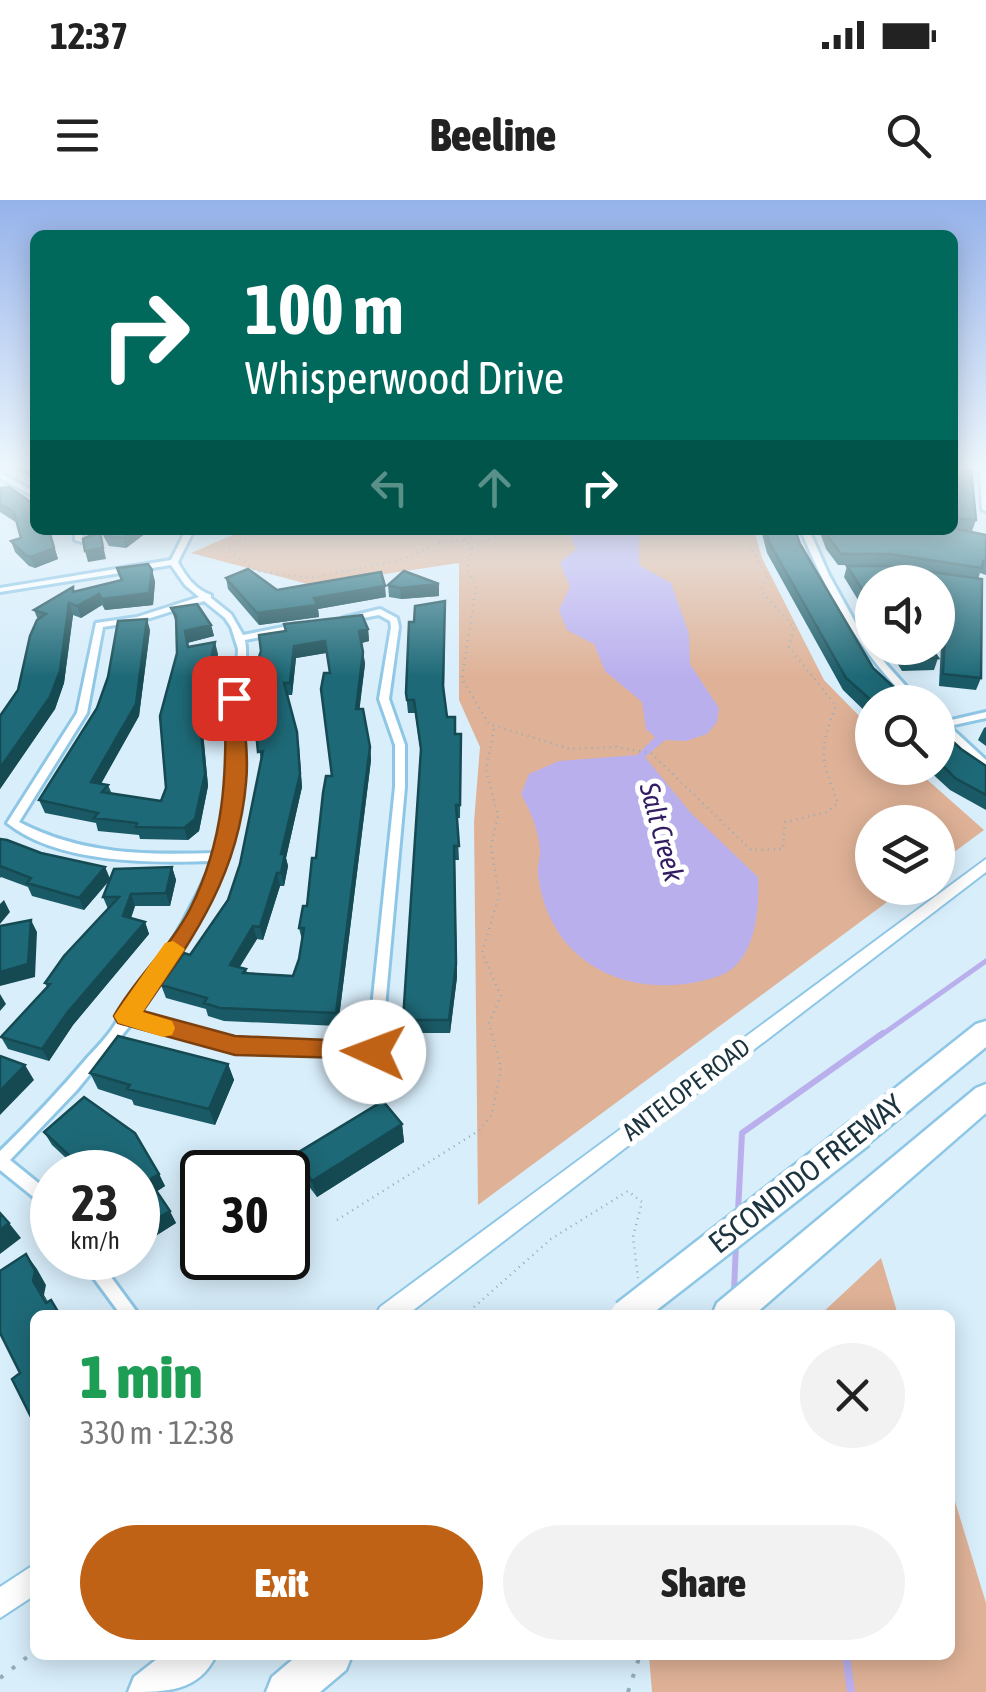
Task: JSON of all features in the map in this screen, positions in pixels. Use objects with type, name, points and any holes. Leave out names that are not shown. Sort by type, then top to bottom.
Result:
[{"type":"highway","points":[[942,1066],[961,1032],[986,1011]]},
{"type":"highway","name":"ESCONDIDO FREEWAY","points":[[633,1305],[986,1032]]},
{"type":"highway","name":"ESCONDIDO FREEWAY","points":[[735,1310],[980,1104]]},
{"type":"highway","points":[[148,1692],[189,1660]]},
{"type":"highway","points":[[287,1692],[325,1660]]},
{"type":"street","points":[[30,1185],[0,1161],[63,1098],[126,1016],[199,913],[220,857],[237,782],[232,714],[243,656],[241,638],[229,614],[180,577],[174,562],[186,539]]},
{"type":"street","points":[[809,539],[823,571],[881,668],[898,685]]},
{"type":"street","points":[[0,590],[174,562]]},
{"type":"street","points":[[823,571],[841,570]]},
{"type":"street","points":[[208,598],[138,619],[99,625],[82,713],[12,822],[30,834],[117,858],[220,857]]},
{"type":"street","points":[[126,1016],[235,1046],[374,1052],[400,787],[400,746],[384,699],[395,627],[394,620],[380,612],[328,622]]},
{"type":"street","points":[[241,638],[310,625]]},
{"type":"street","points":[[955,721],[986,715]]},
{"type":"street","points":[[955,738],[986,765]]},
{"type":"street","name":"ANTELOPE ROAD","points":[[395,1310],[986,864]]},
{"type":"street","points":[[104,1280],[128,1310]]},
{"type":"street","points":[[0,1604],[30,1582]]},
{"type":"path","points":[[246,539],[226,550],[251,569],[306,580],[342,575],[366,564],[401,560],[436,541],[462,539],[471,548]]},
{"type":"path","points":[[489,539],[471,548],[466,568],[476,586],[468,615],[462,679],[494,728],[570,749],[641,749],[651,753],[704,808],[751,850],[762,853],[783,849],[786,822],[804,814],[825,814],[838,803],[821,759],[821,743],[834,720],[832,694],[802,669],[793,655],[789,647],[794,627],[761,591],[766,576],[746,539]]},
{"type":"path","points":[[337,1220],[480,1130],[492,1114],[501,1068],[488,1023],[501,996],[482,953],[499,895],[491,846],[498,816],[486,770],[494,728]]},
{"type":"path","points":[[471,1310],[552,1238],[628,1191],[636,1194],[644,1212],[633,1236],[633,1305]]},
{"type":"path","points":[[0,1678],[30,1655]]},
{"type":"path","points":[[628,1692],[638,1660]]},
{"type":"shaded area","points":[[224,539],[756,539],[762,558],[824,680],[855,712],[855,785],[933,785],[984,830],[955,851],[955,805],[855,805],[855,905],[883,905],[478,1205],[474,822],[480,747],[459,700],[459,563],[311,585],[191,553]]},
{"type":"shaded area","points":[[881,1258],[897,1310],[825,1310]]},
{"type":"shaded area","points":[[955,1501],[986,1603],[986,1692],[652,1692],[649,1660],[955,1660]]},
{"type":"water","points":[[572,539],[639,539],[639,565],[671,583],[689,634],[690,664],[719,708],[717,722],[707,734],[686,741],[665,740],[645,757],[691,813],[758,877],[756,920],[748,948],[731,970],[719,976],[688,984],[657,985],[628,981],[602,971],[578,955],[559,934],[546,907],[538,874],[538,836],[521,794],[529,774],[559,761],[637,755],[655,737],[646,729],[642,702],[605,671],[594,644],[567,630],[559,610],[570,587],[560,563],[576,549]]},
{"type":"building","points":[[51,539],[54,548],[31,557],[11,541]]},
{"type":"building","points":[[83,539],[101,539],[103,548],[85,551]]},
{"type":"building","points":[[768,539],[798,539],[855,637],[855,665],[871,665],[892,685],[855,686],[846,678]]},
{"type":"building","points":[[829,539],[986,539],[986,562],[983,561],[982,568],[890,554],[841,554]]},
{"type":"building","points":[[148,564],[152,570],[149,593],[102,599],[99,594],[77,606],[69,603],[60,671],[50,697],[0,768],[0,716],[18,690],[37,620],[46,614],[34,610],[73,587],[73,592],[122,580],[117,568]]},
{"type":"building","points":[[248,569],[277,590],[381,572],[385,586],[314,598],[317,605],[257,613],[226,578]]},
{"type":"building","points":[[404,571],[439,584],[400,588],[388,585]]},
{"type":"building","points":[[955,575],[982,579],[981,678],[943,674],[943,665],[955,665]]},
{"type":"building","points":[[445,601],[443,686],[447,717],[455,717],[455,734],[461,734],[460,805],[456,805],[459,846],[454,846],[456,964],[449,1020],[403,1020],[421,749],[414,700],[407,700],[406,693],[409,622],[414,622],[415,606]]},
{"type":"building","points":[[197,604],[211,625],[185,631],[188,647],[215,642],[199,709],[205,774],[195,819],[184,828],[136,827],[137,823],[94,818],[98,813],[39,800],[97,708],[108,677],[118,621],[147,619],[136,704],[91,782],[108,785],[102,792],[161,801],[166,788],[160,716],[177,653],[176,616],[171,608]]},
{"type":"building","points":[[362,615],[368,629],[359,631],[363,652],[356,709],[363,709],[370,747],[336,1013],[220,1008],[204,1003],[207,998],[161,985],[184,953],[190,955],[228,900],[240,864],[263,751],[258,752],[254,712],[250,713],[254,672],[261,651],[259,635],[286,631],[284,624]],"holes":[[[325,641],[330,673],[324,673],[321,689],[332,776],[326,776],[316,858],[312,858],[307,906],[303,906],[299,928],[304,928],[299,959],[293,976],[243,973],[246,969],[230,965],[253,926],[260,927],[277,873],[281,873],[285,854],[281,854],[300,774],[297,732],[284,683],[290,683],[294,646]]]},
{"type":"building","points":[[955,744],[986,766],[986,795],[955,778]]},
{"type":"building","points":[[0,839],[105,867],[79,898],[27,883],[31,878],[0,866]]},
{"type":"building","points":[[172,867],[166,893],[131,894],[123,916],[145,922],[67,1013],[42,1049],[1,1037],[50,984],[45,983],[64,956],[119,897],[103,897],[114,869]]},
{"type":"building","points":[[31,920],[28,964],[0,972],[0,926]]},
{"type":"building","points":[[118,1036],[228,1064],[209,1109],[127,1089],[130,1085],[90,1073]]},
{"type":"building","points":[[0,1056],[25,1065],[0,1091]]},
{"type":"building","points":[[84,1097],[135,1133],[145,1150],[63,1150],[44,1132]]},
{"type":"building","points":[[383,1101],[402,1124],[312,1181],[310,1150],[302,1150]]},
{"type":"building","points":[[160,1196],[170,1211],[160,1217]]},
{"type":"building","points":[[0,1213],[9,1223],[0,1230]]},
{"type":"building","points":[[26,1254],[30,1280],[46,1303],[51,1300],[57,1310],[30,1310],[30,1415],[12,1379],[20,1373],[0,1333],[0,1271]]},
{"type":"waterway","points":[[880,1036],[986,961]]},
{"type":"waterway","points":[[738,1212],[742,1133],[883,1033]]},
{"type":"waterway","name":"Salt Creek","points":[[734,1292],[736,1243]]},
{"type":"waterway","name":"Salt Creek","points":[[847,1660],[851,1692]]},
{"type":"slow traffic","points":[[163,1028],[126,1016],[173,949]]},
{"type":"route","points":[[234,698],[237,782],[220,857],[199,913],[126,1016],[235,1046],[374,1052]]}]
